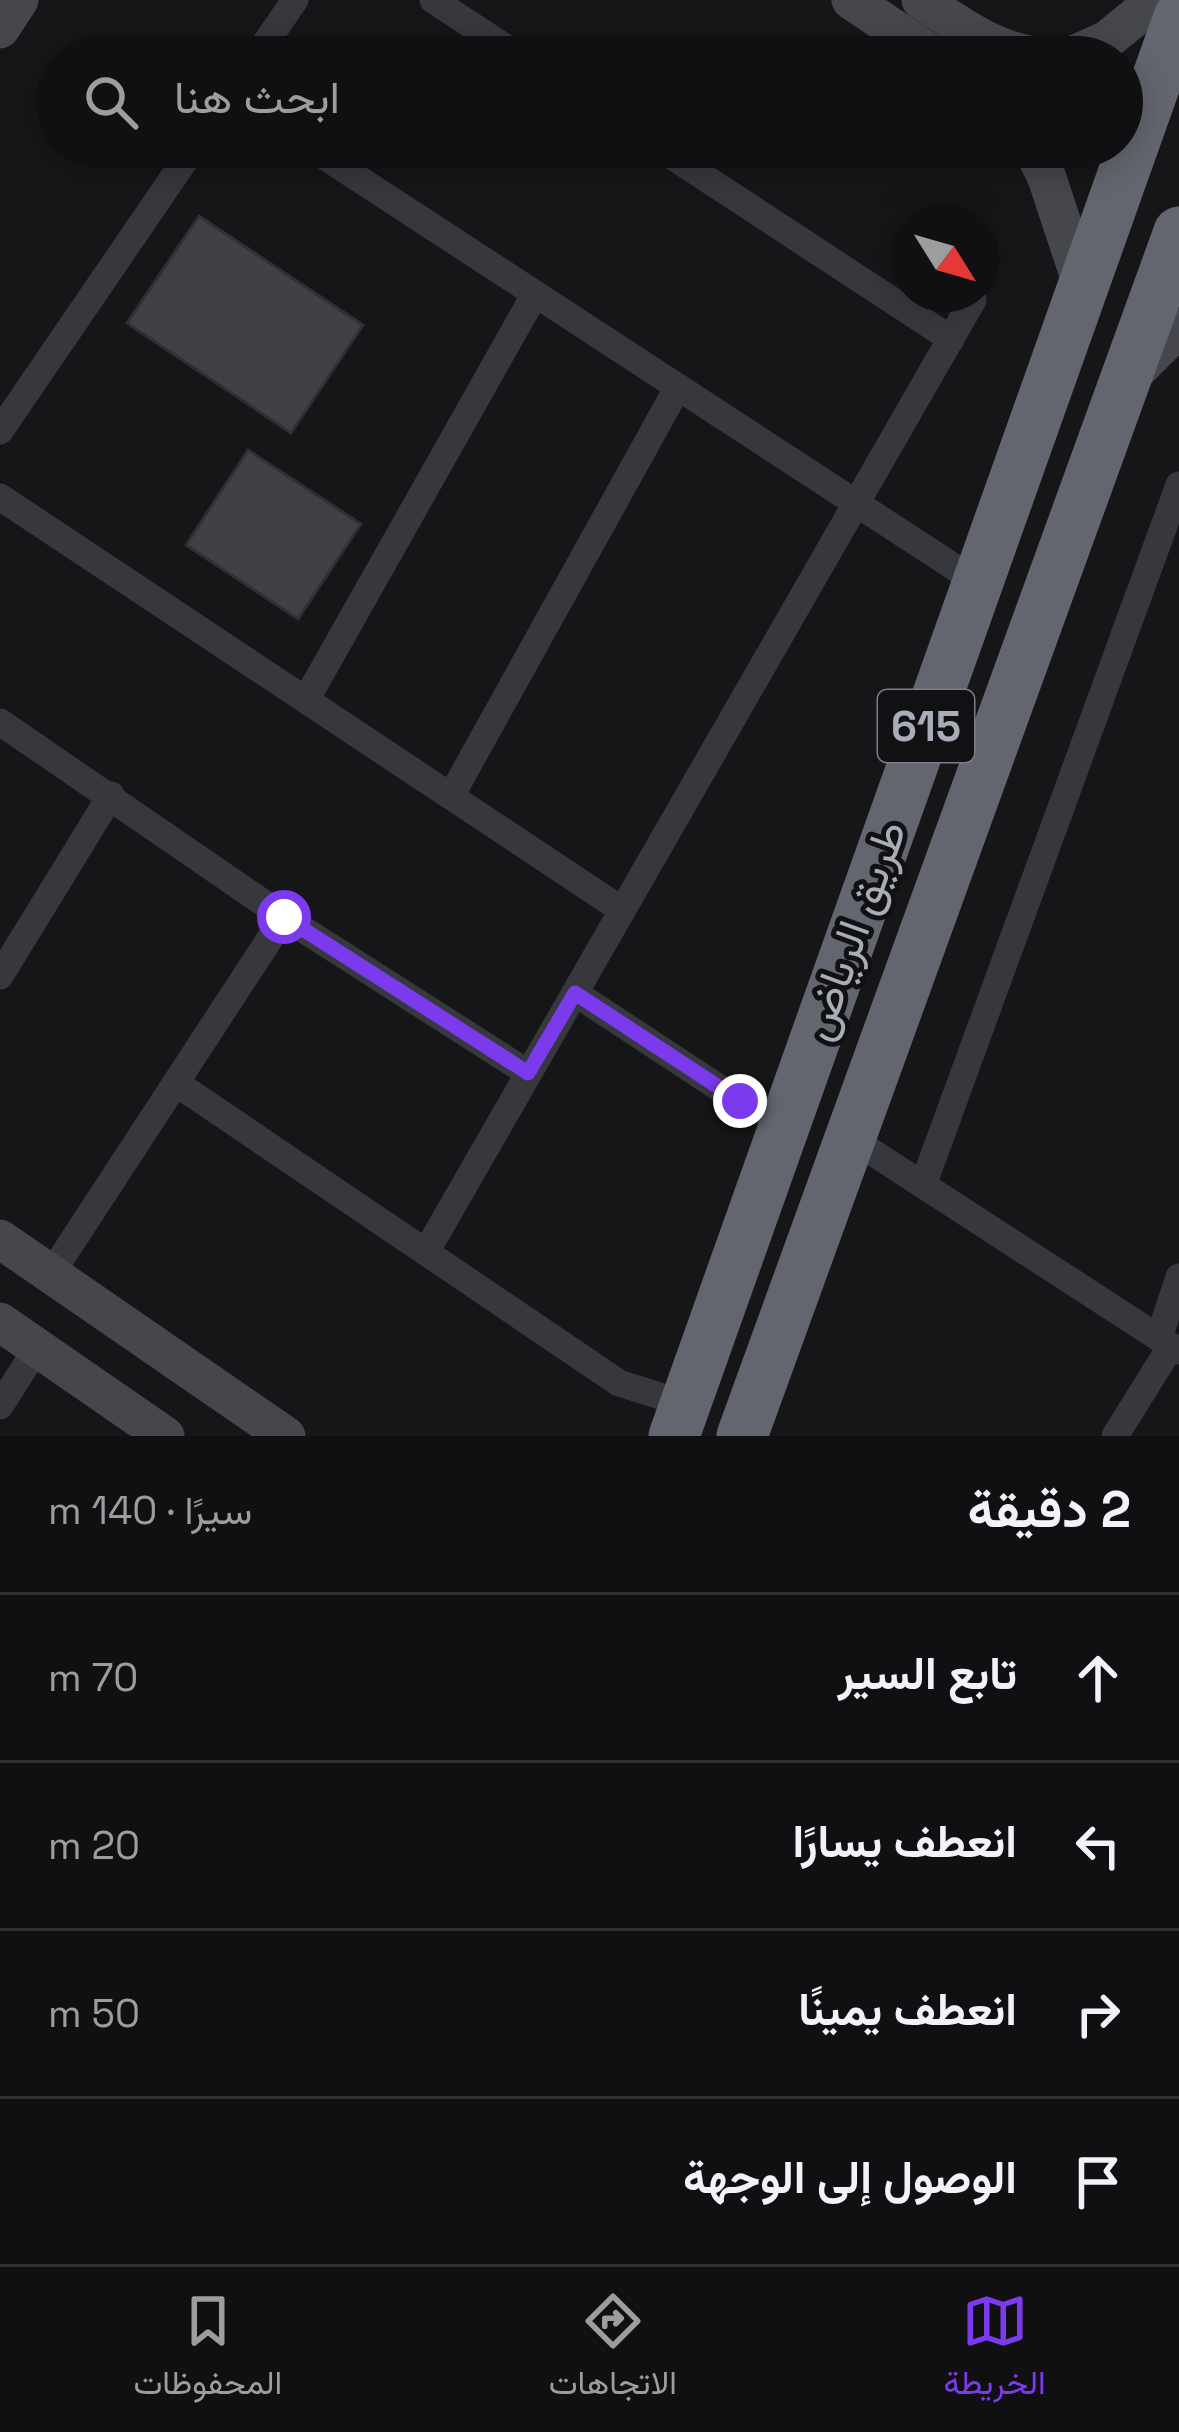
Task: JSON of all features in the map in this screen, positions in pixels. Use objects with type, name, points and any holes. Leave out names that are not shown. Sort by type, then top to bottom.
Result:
[{"type":"highway","name":"طريق الرياض","points":[[1143,118],[1179,17]]},
{"type":"highway","name":"طريق الرياض","points":[[680,1420],[1125,168]]},
{"type":"highway","name":"طريق الرياض","points":[[742,1436],[1179,232]]},
{"type":"street","points":[[0,28],[20,0]]},
{"type":"street","points":[[270,36],[295,0]]},
{"type":"street","points":[[433,0],[488,36]]},
{"type":"street","points":[[850,0],[904,36]]},
{"type":"street","points":[[920,0],[952,36]]},
{"type":"street","points":[[1112,36],[1156,0]]},
{"type":"street","points":[[0,431],[180,168]]},
{"type":"street","points":[[342,168],[977,582]]},
{"type":"street","points":[[690,168],[951,339]]},
{"type":"street","points":[[1042,168],[1083,287]]},
{"type":"street","points":[[305,700],[535,294]]},
{"type":"street","points":[[426,1252],[966,312]]},
{"type":"street","points":[[1124,383],[1179,328]]},
{"type":"street","points":[[451,796],[678,387]]},
{"type":"street","points":[[923,1185],[1179,485]]},
{"type":"street","points":[[0,497],[622,910]]},
{"type":"street","points":[[0,722],[284,917],[528,1073]]},
{"type":"street","points":[[3,964],[111,796]]},
{"type":"street","points":[[52,1274],[284,917]]},
{"type":"street","points":[[575,993],[740,1101],[785,1120]]},
{"type":"street","points":[[176,1083],[680,1420]]},
{"type":"street","points":[[849,1137],[1170,1345]]},
{"type":"street","points":[[0,1239],[286,1436]]},
{"type":"street","points":[[1115,1436],[1170,1345],[1179,1277]]},
{"type":"street","points":[[0,1322],[165,1436]]},
{"type":"street","points":[[0,1406],[37,1348]]},
{"type":"building","points":[[199,216],[363,325],[291,433],[127,323]]},
{"type":"building","points":[[248,450],[361,524],[298,619],[186,545]]},
{"type":"route","points":[[284,917],[528,1073],[575,993],[740,1101]]}]
